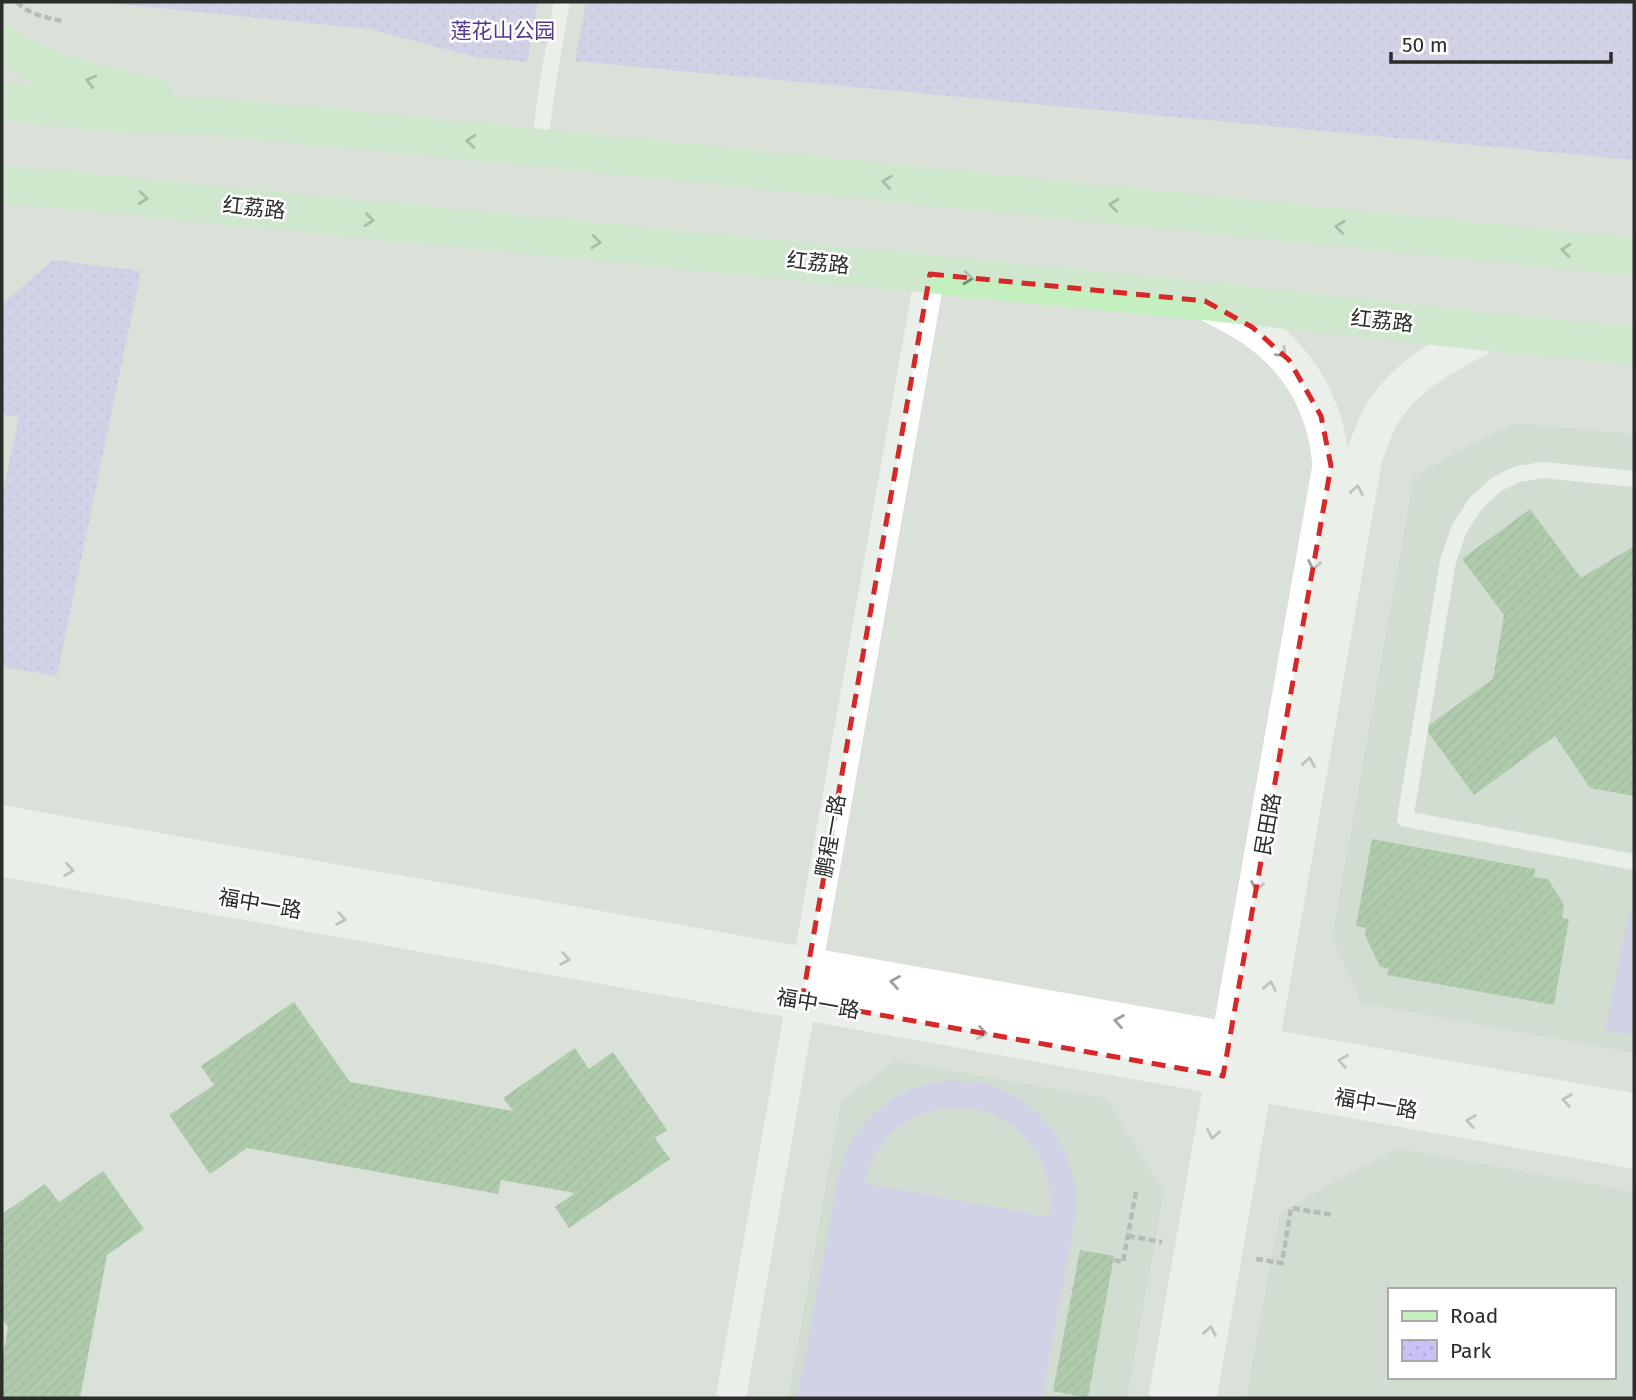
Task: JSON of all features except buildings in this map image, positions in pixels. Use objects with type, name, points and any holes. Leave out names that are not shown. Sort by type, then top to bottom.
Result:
[{"type":"main road","points":[[2,44],[51,70],[228,118]]},
{"type":"main road","points":[[2,101],[89,111],[228,118],[1634,257]]},
{"type":"main road","name":"红荔路","points":[[2,184],[1205,301],[1634,346]]},
{"type":"main road","points":[[2,212],[40,200],[87,192]]},
{"type":"street","name":"鹏程一路","points":[[732,1398],[930,274]]},
{"type":"street","name":"民田路","points":[[1205,301],[1252,327],[1289,360],[1312,392],[1327,435],[1331,466],[1245,1043]]},
{"type":"street","name":"民田路","points":[[1167,1398],[1238,1079],[1364,457],[1379,420],[1410,380],[1489,332]]},
{"type":"street","name":"福中一路","points":[[2,824],[1634,1112]]},
{"type":"street","name":"福中一路","points":[[2,858],[1634,1150]]},
{"type":"street","name":"民田路","points":[[1198,1398],[1238,1079]]},
{"type":"lane","points":[[539,148],[562,2]]},
{"type":"lane","points":[[1634,479],[1542,470],[1518,474],[1497,484],[1476,503],[1459,529],[1448,561],[1405,819],[1634,862]]},
{"type":"path","points":[[17,2],[44,17],[63,21]]},
{"type":"path","points":[[1114,1260],[1124,1262],[1136,1192]]},
{"type":"path","points":[[1282,1263],[1291,1208],[1333,1215]]},
{"type":"highlighted area","points":[[930,274],[1205,301],[1252,327],[1289,360],[1321,416],[1331,466],[1223,1076],[802,1001]]},
{"type":"shaded area","points":[[1512,423],[1634,434],[1634,1053],[1361,1003],[1332,937],[1414,476]]},
{"type":"shaded area","points":[[895,1061],[1106,1098],[1164,1192],[1127,1398],[788,1398],[841,1101]]},
{"type":"shaded area","points":[[1396,1148],[1634,1192],[1634,1398],[1246,1398],[1280,1212]]},
{"type":"green space","name":"莲花山公园","points":[[97,2],[538,2],[527,62],[475,57],[369,29]]},
{"type":"green space","name":"莲花山公园","points":[[586,2],[1634,2],[1634,160],[575,61]]},
{"type":"green space","points":[[53,260],[141,271],[57,676],[2,667],[2,497],[19,417],[2,414],[2,304]]},
{"type":"green space","points":[[1628,914],[1634,915],[1634,1036],[1605,1031]]},
{"type":"green space","points":[[951,1080],[978,1082],[998,1088],[1031,1108],[1057,1137],[1073,1173],[1075,1221],[1042,1398],[797,1398],[843,1157],[860,1129],[889,1102],[912,1089]],"holes":[[[952,1107],[991,1114],[1003,1119],[1024,1136],[1045,1169],[1050,1195],[1049,1217],[864,1183],[876,1152],[894,1130],[920,1115]]]}]
